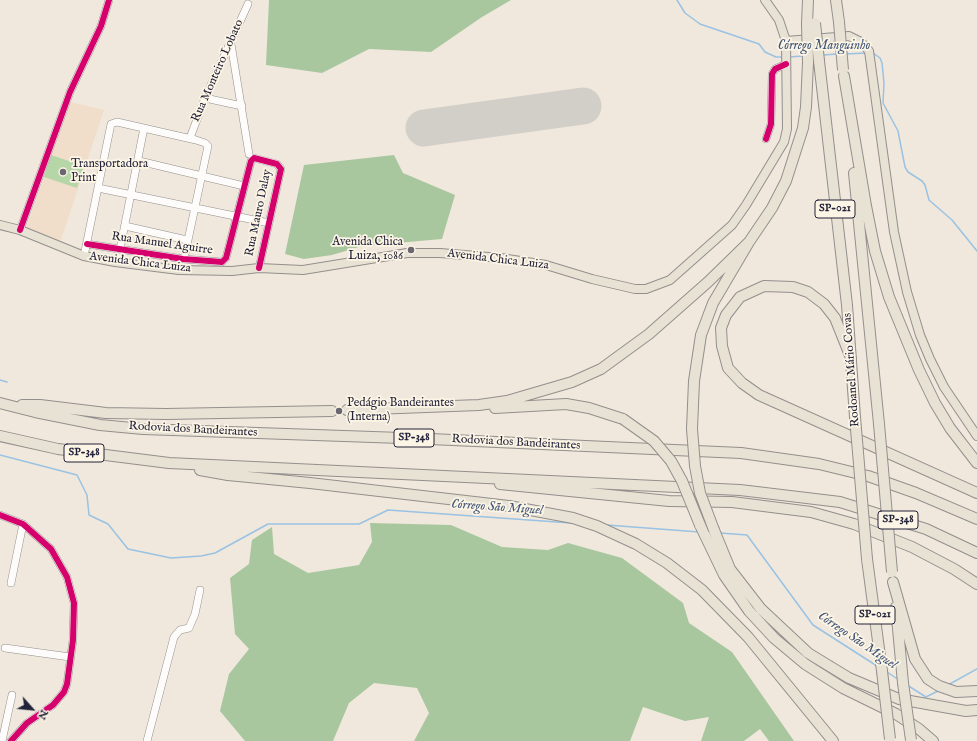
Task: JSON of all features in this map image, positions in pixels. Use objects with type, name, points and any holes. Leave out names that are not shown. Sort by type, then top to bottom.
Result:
[{"type":"highway","points":[[808,0],[811,23],[806,107],[803,128],[793,163],[772,208],[749,242],[713,303],[701,334],[694,381],[692,429],[695,466],[700,494],[730,569],[761,609],[808,653],[849,678],[899,699],[966,711],[977,710]]},
{"type":"highway","name":"Rodoanel Mário Covas","points":[[813,0],[811,23],[819,61],[847,305],[867,559],[890,740]]},
{"type":"highway","name":"Rodoanel Mário Covas","points":[[836,0],[893,577],[911,740]]},
{"type":"highway","points":[[843,73],[875,251],[889,297],[918,370],[935,403],[950,428],[977,463]]},
{"type":"highway","points":[[347,410],[479,405],[507,401],[540,393],[572,382],[601,369],[627,351],[670,316],[749,242]]},
{"type":"highway","points":[[851,358],[835,318],[824,304],[808,292],[793,287],[764,286],[740,297],[726,315],[721,328],[722,346],[728,368],[742,383],[759,395],[977,493]]},
{"type":"highway","points":[[5,404],[40,405],[106,413],[166,414],[332,411]]},
{"type":"highway","name":"Rodovia dos Bandeirantes","points":[[5,404],[35,412],[100,425],[143,428],[430,439],[741,454],[818,464],[868,476],[916,493],[977,519]]},
{"type":"highway","points":[[479,405],[496,408],[566,404],[589,408],[623,419],[654,441],[671,461],[682,481],[711,552],[724,575],[749,612],[774,638],[805,664],[843,688],[896,714],[933,741]]},
{"type":"highway","name":"SP-348","points":[[0,436],[58,450],[169,463],[428,474],[740,490],[840,502],[926,530],[977,553]]},
{"type":"highway","points":[[169,463],[228,475],[509,506],[573,518],[597,526],[636,544],[667,563],[702,590],[748,637],[833,741]]},
{"type":"highway","points":[[428,474],[588,494],[669,501],[732,502],[811,512],[854,524],[912,547],[954,569],[977,584]]},
{"type":"highway","points":[[893,577],[915,659],[928,679],[939,686],[956,692],[977,691]]},
{"type":"main road","name":"Avenida Chica Luiza","points":[[0,225],[20,230],[84,256],[115,262],[179,270],[226,271],[259,268],[303,270],[407,253],[440,253],[501,258],[546,265],[578,275],[635,289],[646,289],[670,280],[732,225],[781,148],[787,129],[786,41],[779,20],[765,0]]},
{"type":"main road","points":[[786,41],[849,36],[861,42],[868,51],[896,238],[907,292],[920,334],[930,359],[944,387],[977,436]]},
{"type":"street","points":[[20,230],[70,92],[101,26],[110,0]]},
{"type":"street","name":"Rua Monteiro Lobato","points":[[190,138],[205,98],[248,4]]},
{"type":"street","points":[[231,44],[249,154]]},
{"type":"street","points":[[766,139],[771,124],[772,74],[775,69],[786,64]]},
{"type":"street","points":[[205,98],[242,106]]},
{"type":"street","points":[[84,256],[111,124],[117,122],[190,138],[205,143],[208,149],[184,259]]},
{"type":"street","points":[[120,249],[139,161],[144,128]]},
{"type":"street","name":"Rua Mauro Dalay","points":[[244,186],[252,159],[277,164],[281,169],[259,268]]},
{"type":"street","points":[[139,161],[244,186],[236,217]]},
{"type":"street","points":[[98,188],[269,224]]},
{"type":"street","name":"Rua Manuel Aguirre","points":[[87,244],[184,259],[222,262],[228,252],[236,217]]},
{"type":"street","points":[[125,226],[187,240]]},
{"type":"street","points":[[0,515],[23,524],[50,549],[66,577],[74,603],[74,632],[68,684],[59,699],[33,717],[11,741]]},
{"type":"street","points":[[11,583],[23,524]]},
{"type":"street","points":[[147,741],[171,644],[176,632],[189,628],[192,622],[200,590]]},
{"type":"street","points":[[6,648],[70,657]]},
{"type":"street","points":[[2,741],[12,695]]},
{"type":"shaded area","name":"Transportadora Print","points":[[70,102],[104,110],[60,243],[26,228]]},
{"type":"green space","points":[[269,0],[511,0],[482,17],[431,52],[369,49],[322,73],[266,65]]},
{"type":"green space","points":[[51,155],[84,166],[77,188],[44,177]]},
{"type":"green space","points":[[394,155],[403,173],[455,195],[442,239],[362,246],[332,255],[304,259],[285,254],[304,165]]},
{"type":"green space","points":[[370,523],[451,525],[502,547],[548,550],[568,543],[622,558],[683,603],[689,623],[732,652],[794,741],[769,741],[760,729],[744,741],[701,741],[709,717],[685,721],[643,707],[630,741],[414,741],[429,713],[417,688],[374,683],[349,703],[333,741],[245,741],[220,711],[229,674],[249,649],[235,634],[230,578],[249,564],[252,540],[272,527],[274,554],[308,573],[359,565],[372,542]]},
{"type":"waterway","name":"Córrego Manguinho","points":[[677,0],[685,13],[700,24],[759,44],[765,52],[776,57],[783,57]]},
{"type":"waterway","name":"Córrego Manguinho","points":[[845,54],[867,53]]},
{"type":"waterway","name":"Córrego Manguinho","points":[[873,53],[880,58],[882,63],[884,83],[883,103],[898,131],[905,167],[908,172],[922,181],[925,185],[929,200],[952,220],[977,251]]},
{"type":"waterway","name":"Córrego Manguinho","points":[[823,55],[837,54]]},
{"type":"waterway","name":"Córrego Manguinho","points":[[789,57],[803,56]]},
{"type":"waterway","points":[[0,380],[7,382]]},
{"type":"waterway","name":"Córrego São Miguel","points":[[0,455],[77,475],[87,495],[89,515],[108,524],[128,549],[171,558],[201,556],[215,553],[268,524],[359,524],[388,510],[571,523]]},
{"type":"waterway","name":"Córrego São Miguel","points":[[607,525],[699,532]]},
{"type":"waterway","name":"Córrego São Miguel","points":[[720,533],[747,535],[813,625],[877,666]]},
{"type":"waterway","name":"Córrego São Miguel","points":[[948,685],[977,669]]},
{"type":"waterway","name":"Córrego São Miguel","points":[[887,672],[899,680]]},
{"type":"waterway","name":"Córrego São Miguel","points":[[907,685],[926,697],[938,691]]},
{"type":"runway","points":[[424,128],[583,106]]},
{"type":"cycle path","points":[[20,230],[70,92],[101,26],[109,0]]},
{"type":"cycle path","points":[[766,139],[771,124],[772,74],[775,69],[786,64]]},
{"type":"cycle path","points":[[87,244],[183,259],[222,262],[226,258],[251,161],[254,158],[277,164],[281,169],[259,268]]},
{"type":"cycle path","points":[[0,515],[23,524],[51,549],[67,577],[74,603],[73,640],[67,684],[64,692],[53,705],[27,723],[11,741]]},
{"type":"place","name":"Transportadora Print","points":[[63,172]]},
{"type":"place","name":"Avenida Chica Luiza, 1086","points":[[411,250]]},
{"type":"place","name":"Pedágio Bandeirantes (Interna)","points":[[339,411]]}]
